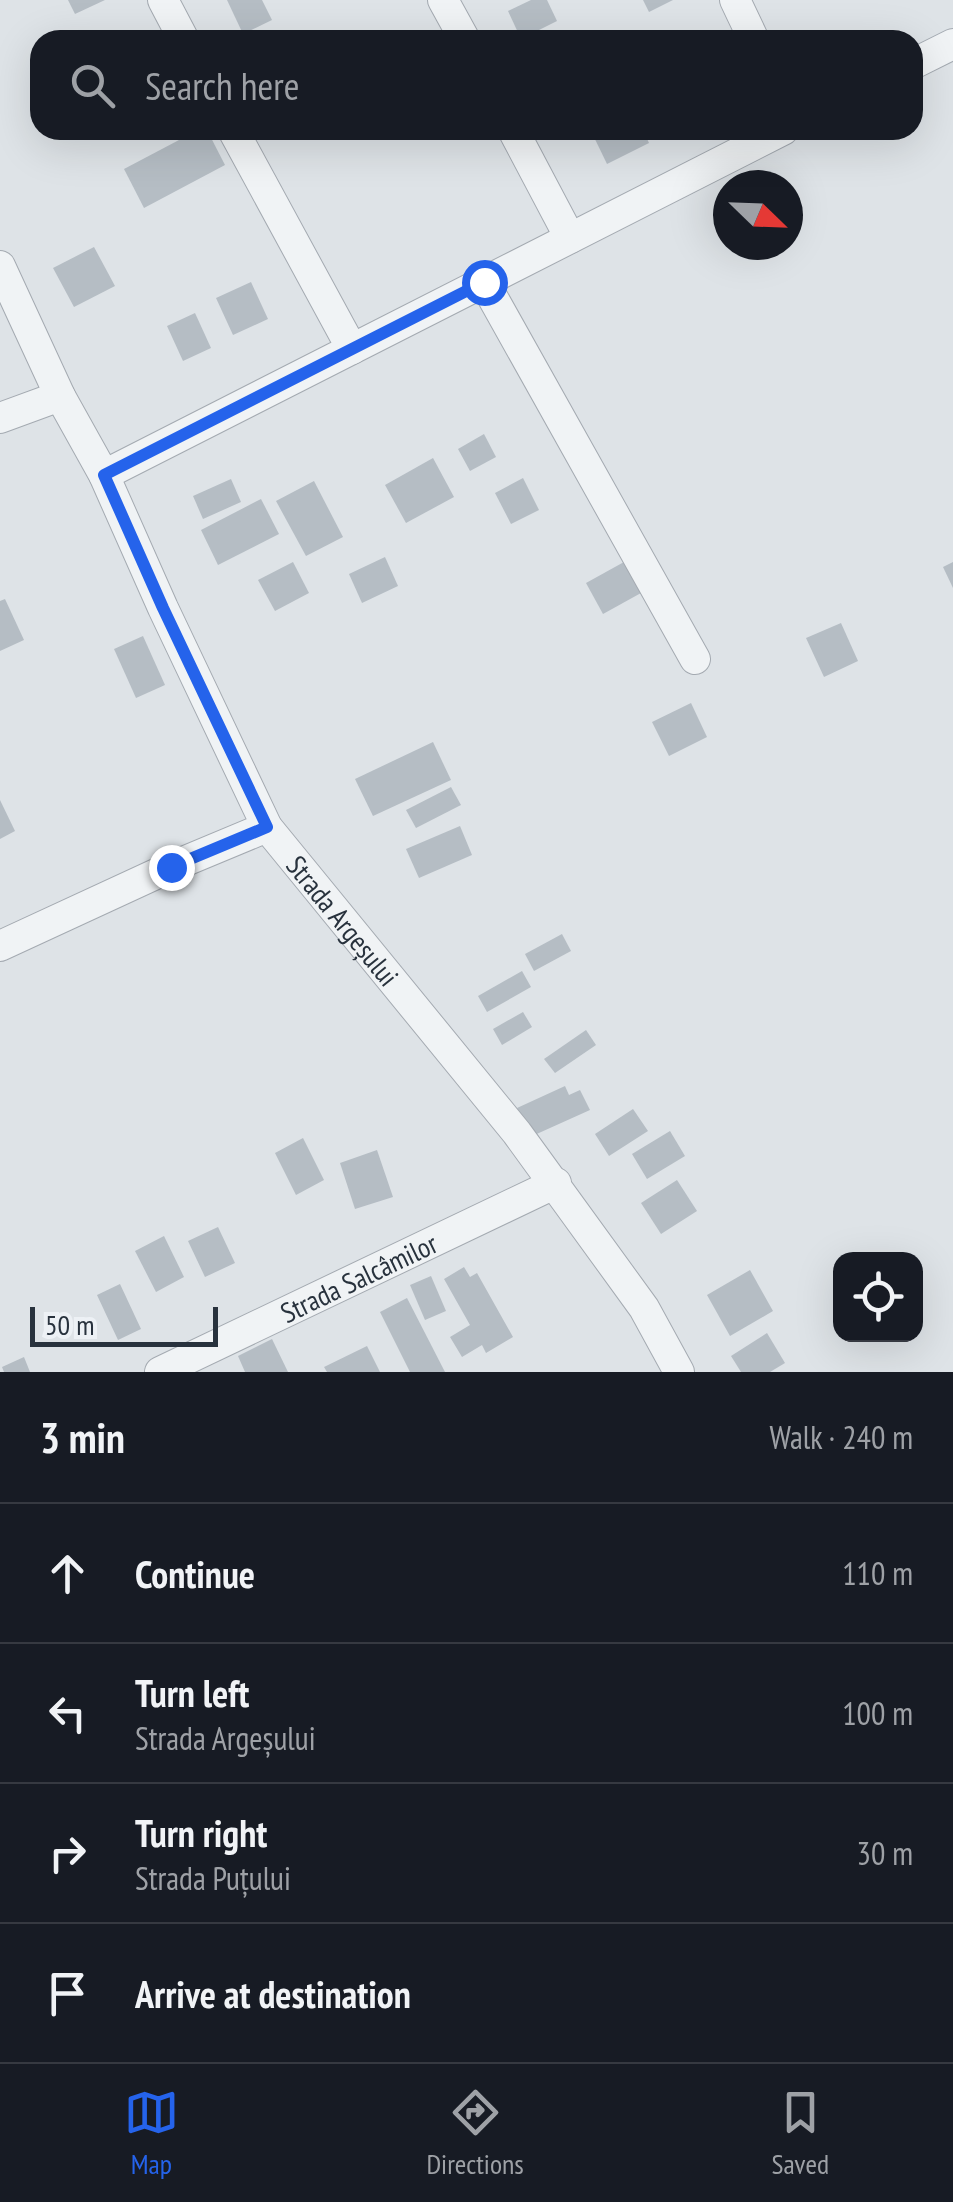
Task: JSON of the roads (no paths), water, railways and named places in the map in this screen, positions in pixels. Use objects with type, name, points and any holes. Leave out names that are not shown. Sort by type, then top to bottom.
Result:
[{"type":"street","points":[[163,0],[179,30]]},
{"type":"street","points":[[443,0],[459,30]]},
{"type":"street","points":[[735,0],[749,30]]},
{"type":"street","points":[[923,59],[953,44]]},
{"type":"street","points":[[238,140],[352,349]]},
{"type":"street","points":[[517,140],[570,238]]},
{"type":"street","points":[[104,475],[763,140]]},
{"type":"street","name":"Strada Argeșului","points":[[0,266],[60,396],[104,475],[267,827],[556,1184],[644,1308],[679,1372]]},
{"type":"street","points":[[484,282],[696,659]]},
{"type":"street","points":[[0,418],[60,396]]},
{"type":"street","points":[[0,946],[267,827]]},
{"type":"street","name":"Strada Salcâmilor","points":[[160,1372],[556,1184]]}]
